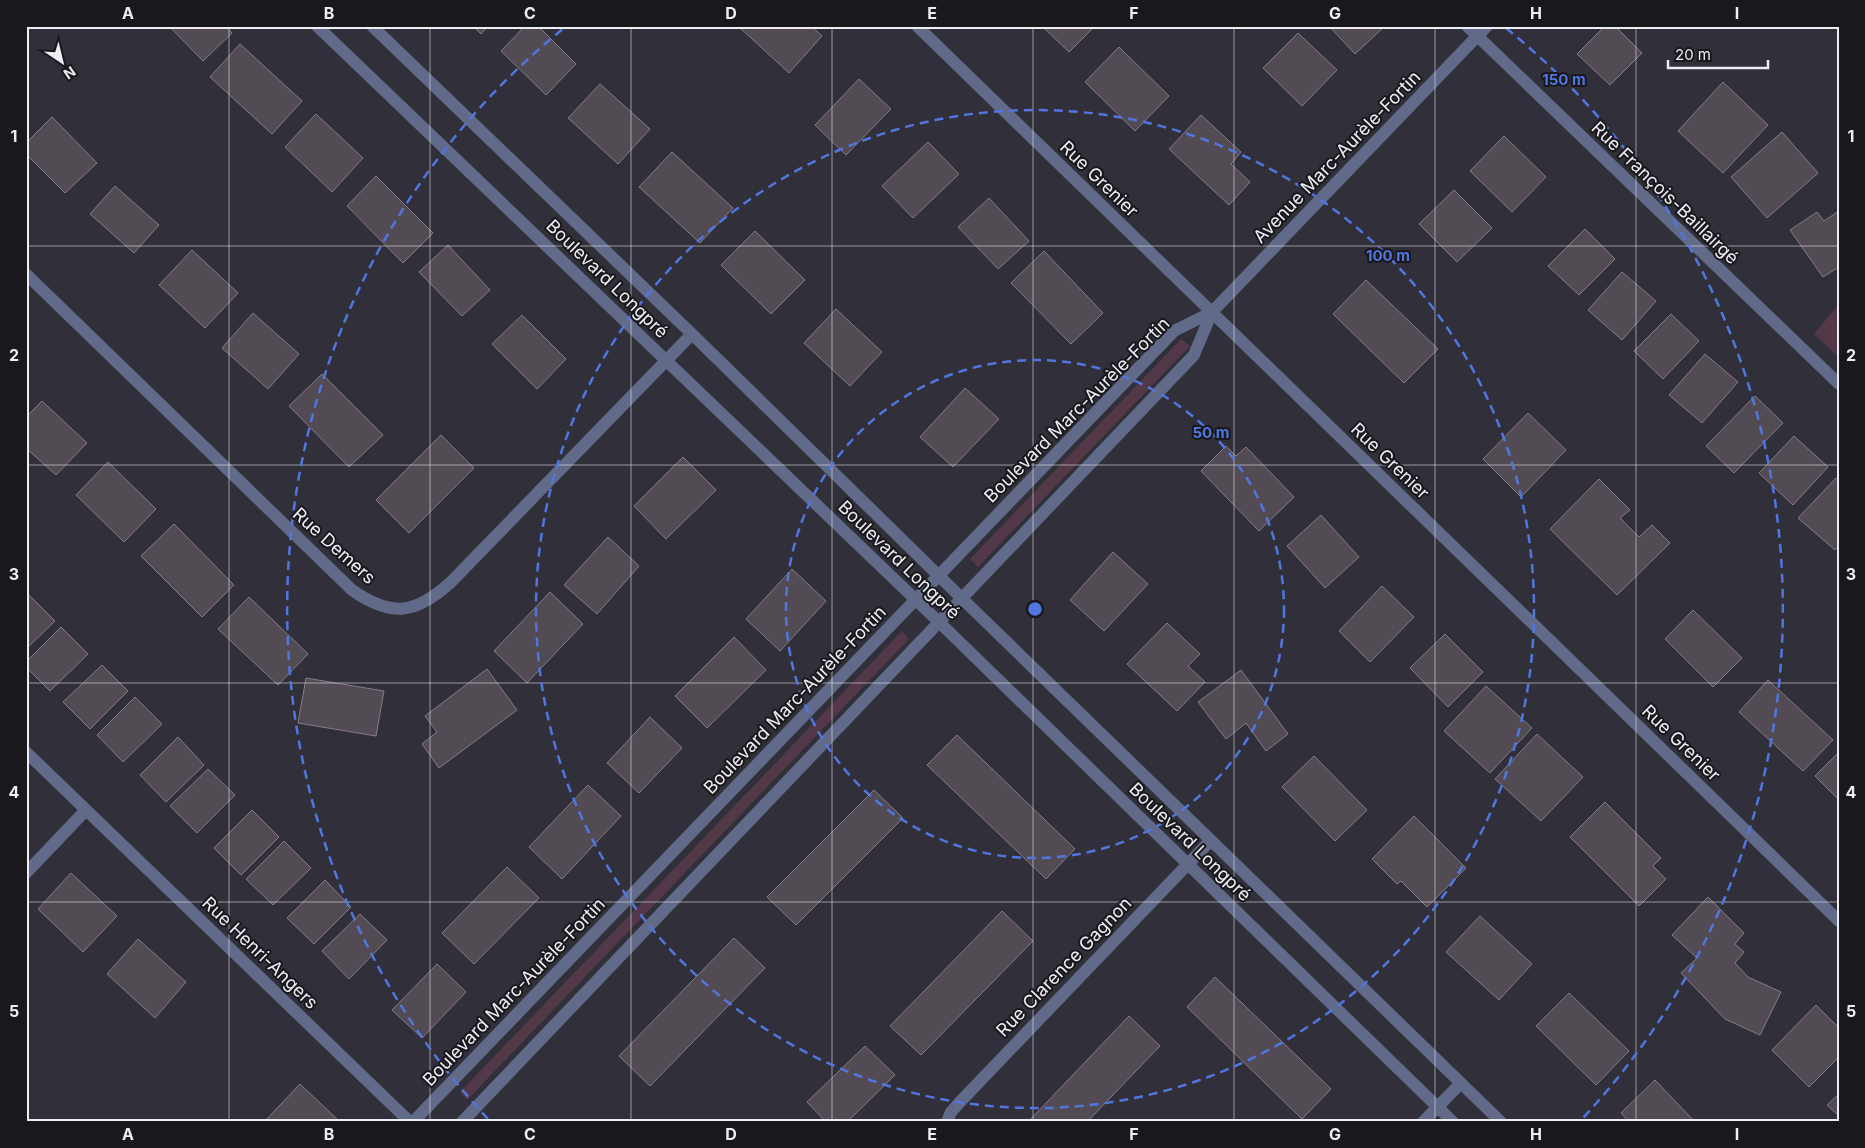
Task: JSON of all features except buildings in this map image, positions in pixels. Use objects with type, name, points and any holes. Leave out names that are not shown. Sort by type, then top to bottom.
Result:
[{"type":"street","name":"Boulevard Longpré","points":[[317,26],[939,622],[1452,1122]]},
{"type":"street","name":"Boulevard Longpré","points":[[372,26],[692,334],[1501,1122]]},
{"type":"street","name":"Rue Grenier","points":[[917,26],[1839,921]]},
{"type":"street","name":"Rue François-Baillairgé","points":[[1467,26],[1839,384]]},
{"type":"street","name":"Avenue Marc-Aurèle-Fortin","points":[[1212,312],[1487,26]]},
{"type":"street","name":"Rue Demers","points":[[26,274],[352,590],[386,608],[396,609],[418,605],[430,600],[439,593],[692,334]]},
{"type":"street","name":"Boulevard Marc-Aurèle-Fortin","points":[[412,1122],[1174,331],[1212,312]]},
{"type":"street","points":[[462,1122],[1194,355],[1212,312]]},
{"type":"street","name":"Rue Henri-Angers","points":[[26,752],[412,1122]]},
{"type":"street","points":[[26,872],[86,810]]},
{"type":"street","name":"Rue Clarence Gagnon","points":[[947,1122],[951,1112],[959,1103],[1211,840]]},
{"type":"street","points":[[1423,1122],[1460,1084]]},
{"type":"shaded area","points":[[1839,304],[1839,358],[1814,334]]},
{"type":"shaded area","points":[[1181,339],[1190,346],[978,567],[970,559]]},
{"type":"shaded area","points":[[902,631],[909,639],[467,1100],[460,1092]]}]
